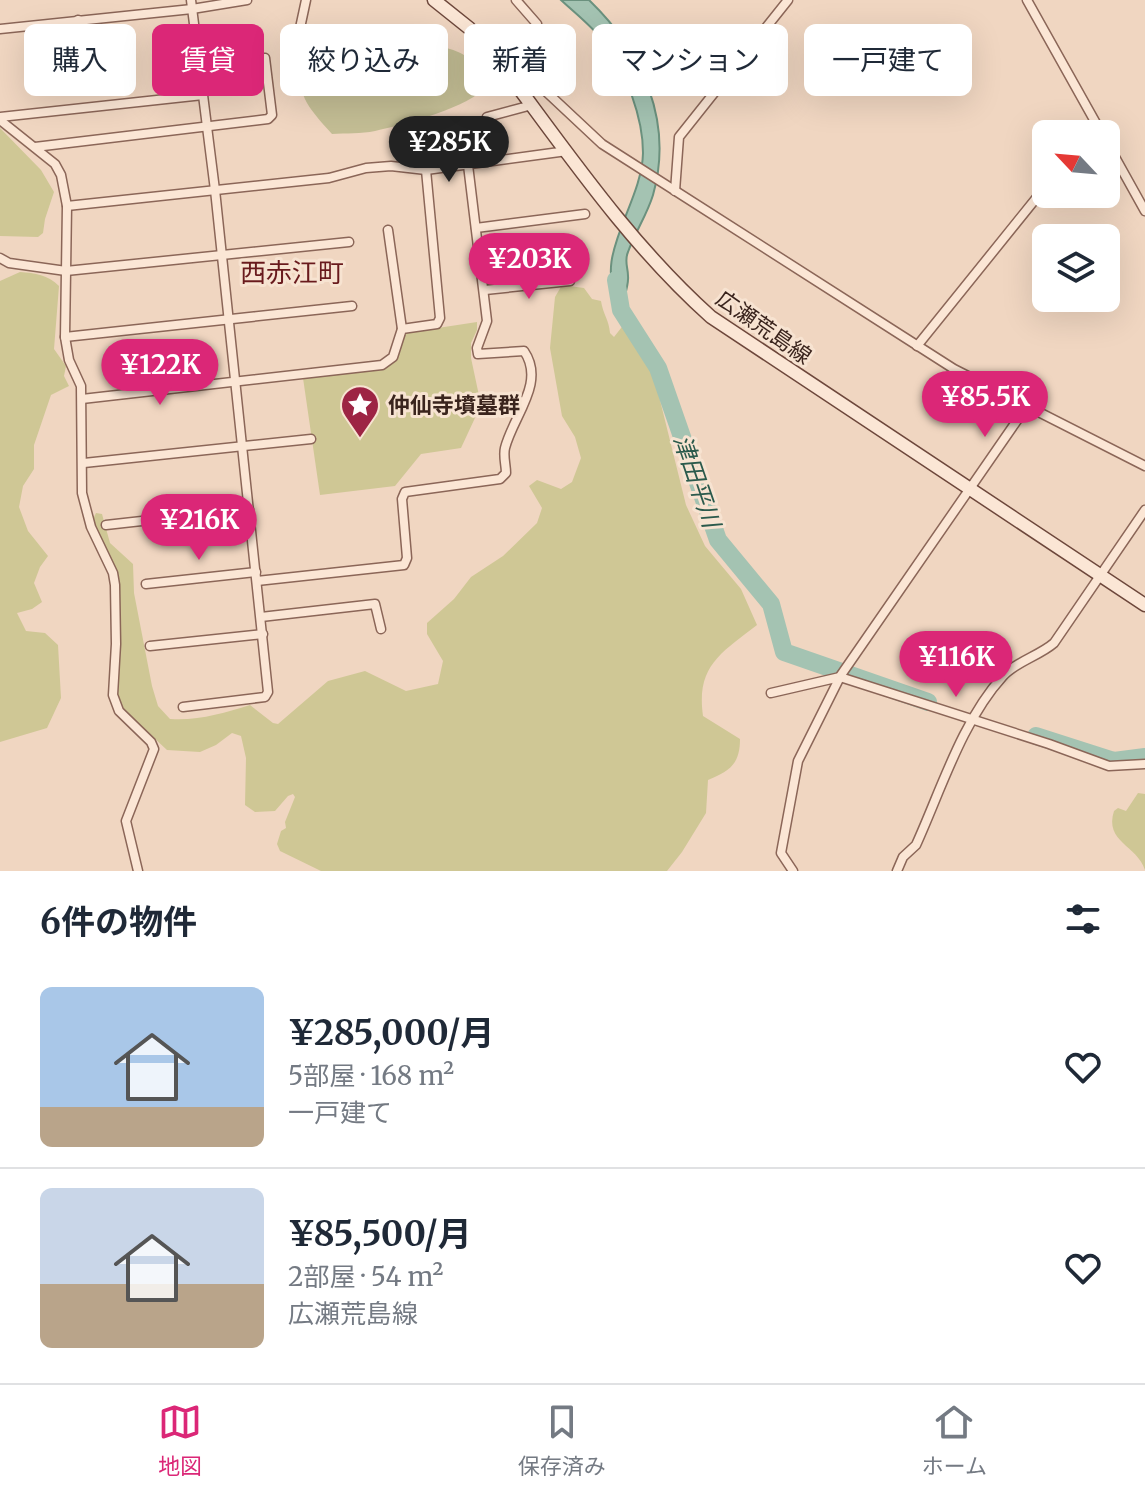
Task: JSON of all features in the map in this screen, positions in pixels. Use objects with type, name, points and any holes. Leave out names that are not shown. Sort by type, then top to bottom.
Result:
[{"type":"main road","name":"広瀬荒島線","points":[[434,0],[464,24]]},
{"type":"main road","name":"広瀬荒島線","points":[[526,96],[640,246],[673,283],[711,317],[1145,605]]},
{"type":"street","points":[[0,29],[192,4],[247,0]]},
{"type":"street","points":[[301,24],[306,0]]},
{"type":"street","points":[[516,0],[537,24]]},
{"type":"street","points":[[675,191],[679,137],[788,0]]},
{"type":"street","points":[[1027,0],[1094,120]]},
{"type":"street","points":[[192,4],[194,24]]},
{"type":"street","points":[[78,20],[79,24]]},
{"type":"street","points":[[35,147],[268,119],[272,115],[265,58]]},
{"type":"street","points":[[0,118],[194,96]]},
{"type":"street","points":[[183,707],[268,696],[203,96]]},
{"type":"street","points":[[547,96],[596,139],[634,165],[954,369],[1145,466]]},
{"type":"street","points":[[487,117],[532,105]]},
{"type":"street","points":[[0,118],[58,169],[64,187],[67,206],[65,337],[69,360],[80,379],[82,493],[91,527],[113,573],[115,585],[113,695],[119,711],[151,742],[154,749],[126,821],[138,871]]},
{"type":"street","points":[[67,206],[329,178],[366,168],[391,166],[426,170],[567,151]]},
{"type":"street","points":[[146,584],[404,565],[407,558],[402,499],[405,492],[500,479],[505,475],[505,447],[532,380],[524,351],[478,354],[477,348],[487,321],[468,165]]},
{"type":"street","points":[[1120,166],[1145,211]]},
{"type":"street","points":[[402,329],[437,324],[440,318],[426,170]]},
{"type":"street","points":[[917,346],[1032,203]]},
{"type":"street","points":[[476,228],[585,214]]},
{"type":"street","points":[[82,399],[382,365],[393,357],[402,329],[388,230]]},
{"type":"street","points":[[0,258],[9,263],[66,271],[349,242]]},
{"type":"street","points":[[485,290],[570,281]]},
{"type":"street","points":[[65,337],[352,306]]},
{"type":"street","points":[[793,871],[781,853],[798,761],[842,674],[1027,406]]},
{"type":"street","points":[[84,463],[311,439]]},
{"type":"street","points":[[106,525],[249,509]]},
{"type":"street","points":[[897,871],[903,857],[916,845],[974,717],[1005,674],[1042,654],[1054,643],[1145,510]]},
{"type":"street","points":[[261,617],[375,604],[381,629]]},
{"type":"street","points":[[150,646],[263,634]]},
{"type":"street","points":[[771,693],[842,674],[1109,766],[1145,764]]},
{"type":"shaded area","points":[[561,0],[589,0],[611,24],[592,24],[592,29]]},
{"type":"shaded area","points":[[448,48],[464,55],[464,96],[474,96],[452,108],[419,119],[370,132],[332,134],[304,96],[448,96]]},
{"type":"shaded area","points":[[632,96],[651,96],[659,140],[658,167],[653,195],[627,255],[628,283],[622,306],[613,288],[611,270],[613,251],[640,173],[643,153]]},
{"type":"shaded area","points":[[0,128],[41,170],[54,192],[43,233],[38,237],[0,236]]},
{"type":"shaded area","points":[[20,272],[41,275],[59,286],[54,349],[66,366],[64,376],[69,386],[51,395],[34,445],[34,469],[23,486],[19,507],[28,531],[48,556],[34,583],[42,602],[17,613],[26,631],[45,633],[58,645],[61,698],[47,728],[0,742],[0,281]]},
{"type":"shaded area","points":[[562,285],[584,288],[592,299],[601,301],[610,333],[614,337],[625,323],[635,337],[654,376],[686,505],[705,546],[741,589],[757,625],[722,653],[703,685],[703,716],[740,739],[736,761],[728,770],[708,780],[706,813],[667,871],[321,871],[280,851],[277,844],[281,831],[286,828],[285,822],[295,797],[293,794],[275,811],[255,812],[245,805],[246,758],[241,736],[232,733],[200,752],[167,750],[123,709],[118,696],[119,587],[94,527],[94,517],[96,513],[102,514],[110,543],[133,564],[134,593],[152,686],[158,706],[170,719],[201,718],[250,705],[278,724],[328,681],[365,671],[406,691],[438,684],[443,661],[427,634],[427,623],[454,599],[471,577],[503,556],[537,523],[542,508],[529,486],[537,480],[561,489],[572,482],[581,458],[575,437],[562,416],[550,348],[555,297]]},
{"type":"shaded area","points":[[477,322],[471,343],[471,358],[481,405],[461,448],[421,454],[395,486],[320,495],[303,378],[396,359],[405,333]]},
{"type":"shaded area","points":[[1138,793],[1145,794],[1145,870],[1117,837],[1112,821],[1114,811],[1118,808],[1126,811]]},
{"type":"waterway","name":"津田平川","points":[[616,280],[621,310],[658,368],[718,540],[771,604],[784,652],[928,702]]},
{"type":"waterway","name":"津田平川","points":[[1036,736],[1114,761],[1145,757]]},
{"type":"place","name":"仲仙寺墳墓群","points":[[360,439]]},
{"type":"district","name":"西赤江町","points":[[292,272]]}]
